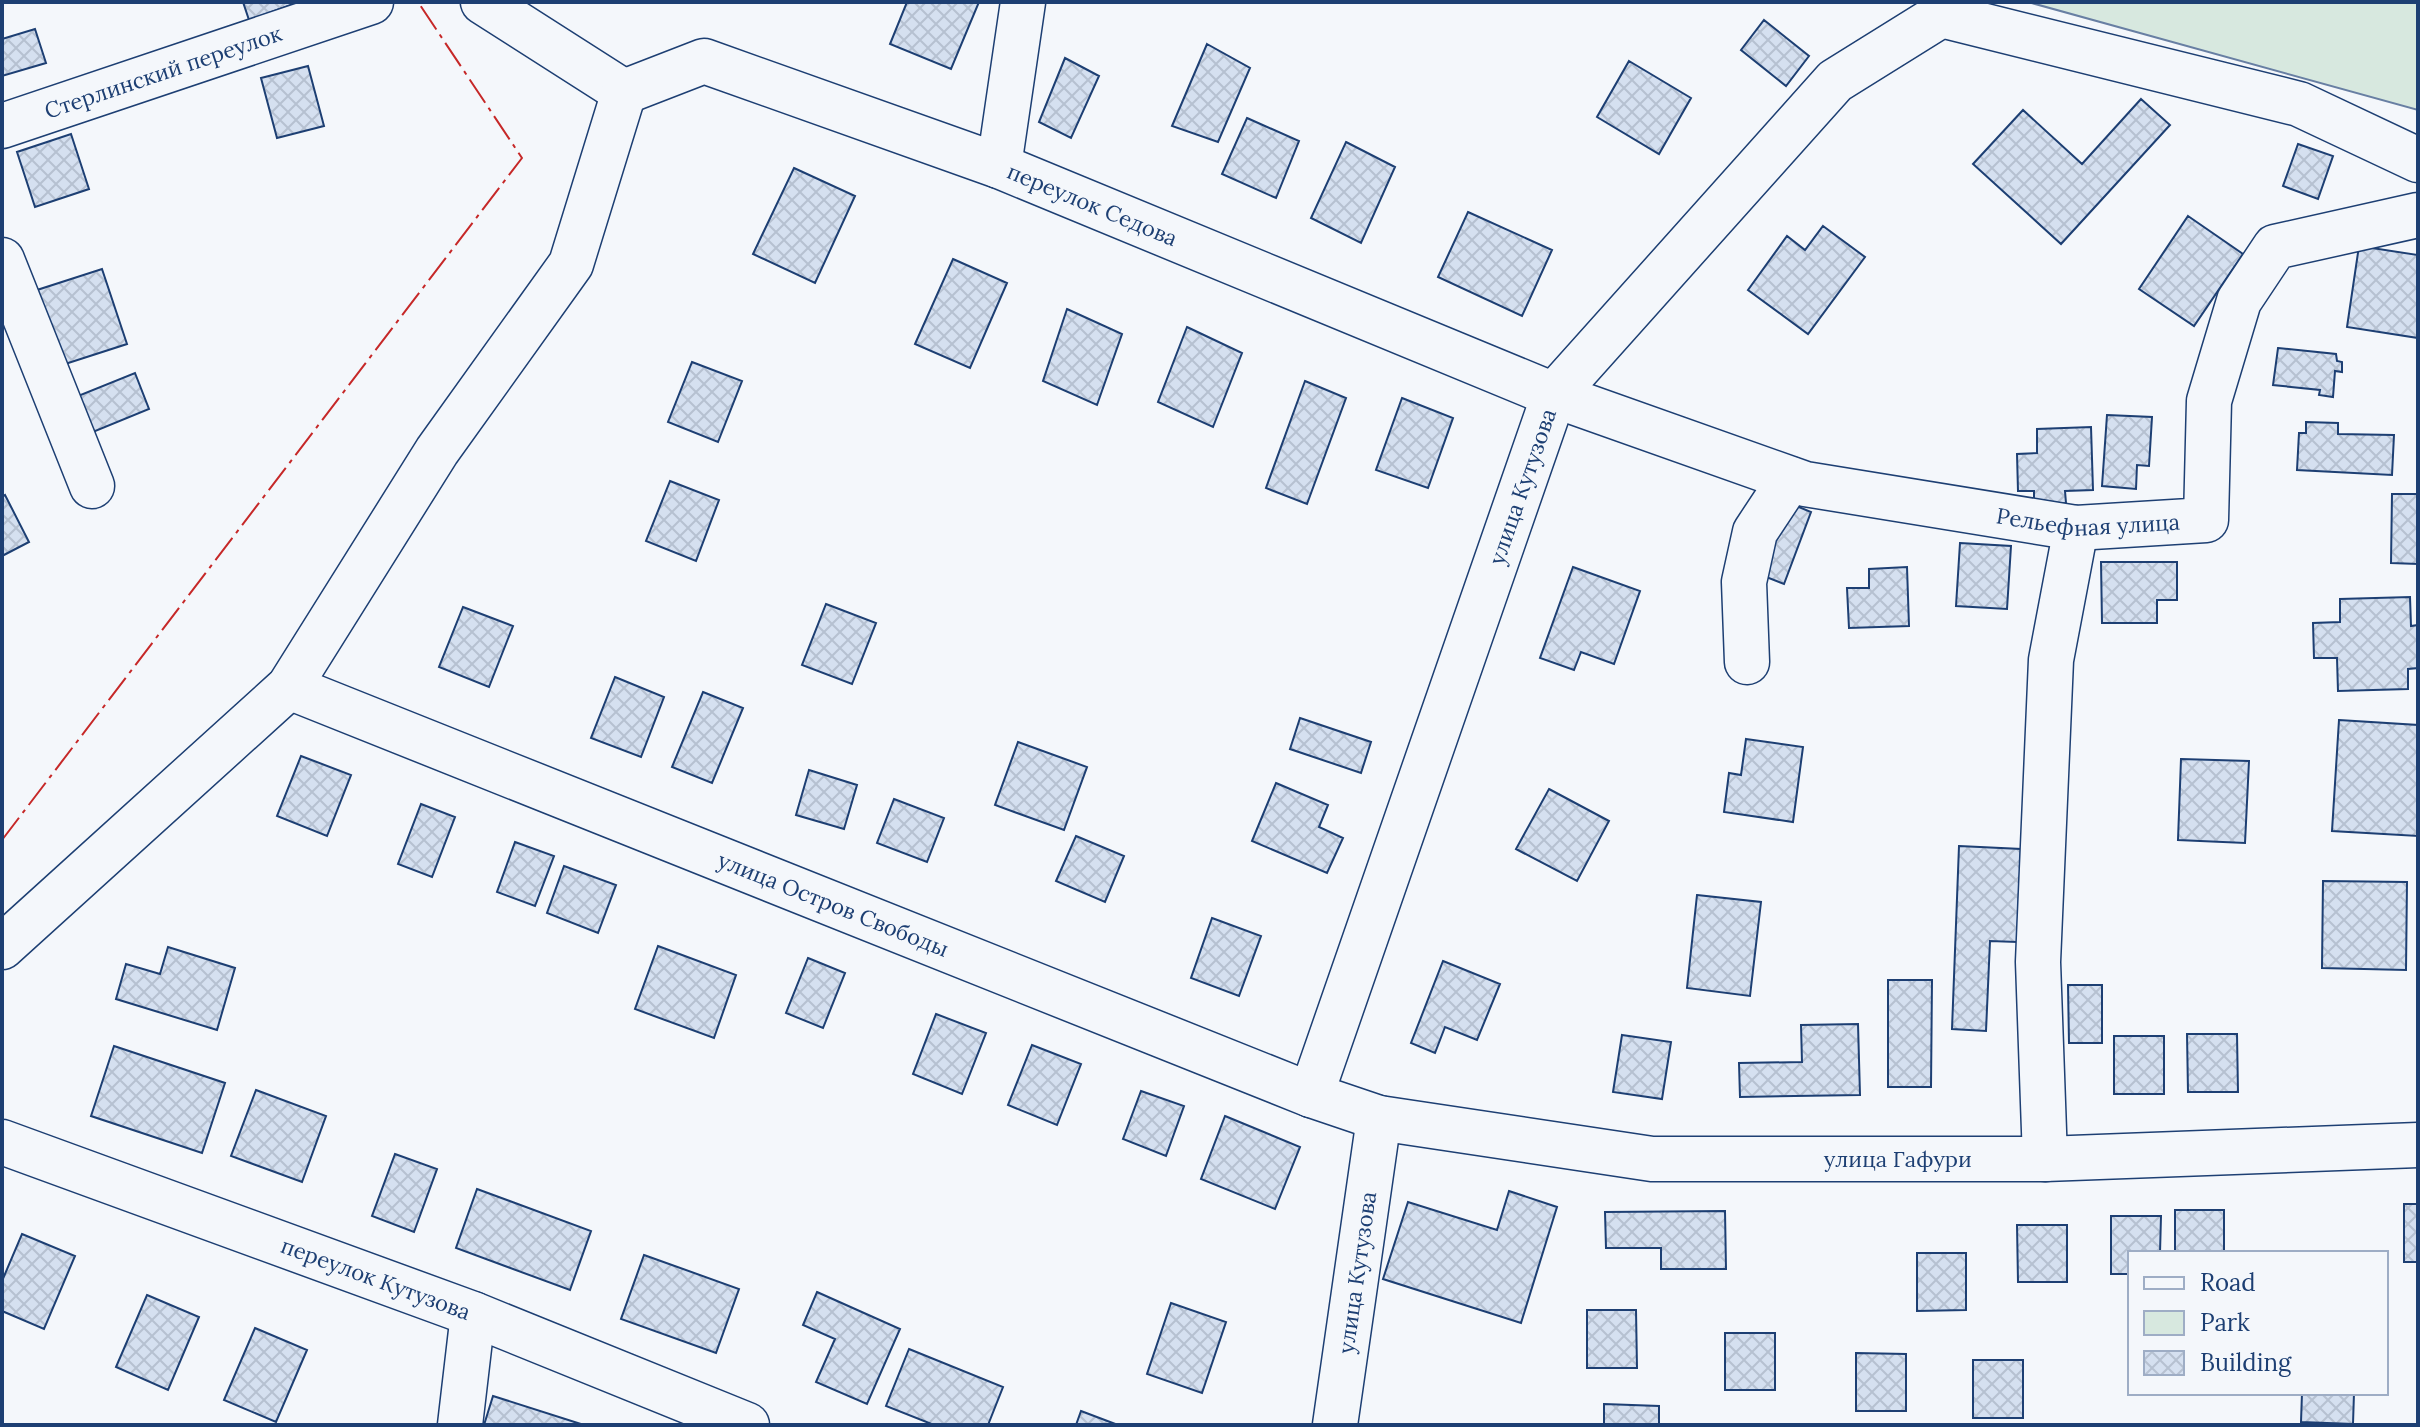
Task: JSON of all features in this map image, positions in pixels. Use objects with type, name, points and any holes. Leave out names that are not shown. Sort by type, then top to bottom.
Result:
[{"type":"street","name":"Стерлинский переулок","points":[[2,126],[371,2]]},
{"type":"street","points":[[2,947],[289,687],[437,451],[571,264],[624,92],[483,2]]},
{"type":"street","points":[[999,166],[1023,2]]},
{"type":"street","name":"улица Кутузова","points":[[1311,1095],[1554,395],[1835,81],[1941,15],[2299,104],[2418,160]]},
{"type":"street","name":"переулок Седова","points":[[624,92],[704,61],[999,166],[1554,395]]},
{"type":"street","name":"Рельефная улица","points":[[1554,395],[1790,479],[2076,528],[2206,520],[2209,401],[2239,301],[2275,247],[2418,215]]},
{"type":"street","points":[[2,260],[92,486]]},
{"type":"street","points":[[1747,662],[1744,582],[1755,532],[1790,479]]},
{"type":"street","points":[[2045,1159],[2038,962],[2050,676],[2076,528]]},
{"type":"street","name":"улица Остров Свободы","points":[[289,687],[1311,1095],[1379,1118]]},
{"type":"street","name":"улица Кутузова","points":[[1335,1425],[1379,1118]]},
{"type":"street","name":"улица Гафури","points":[[1379,1118],[1652,1159],[2045,1159],[2418,1145]]},
{"type":"street","name":"переулок Кутузова","points":[[2,1142],[473,1314],[747,1425]]},
{"type":"street","points":[[460,1425],[473,1314]]},
{"type":"green space","points":[[2028,2],[2418,2],[2418,110]]},
{"type":"building","points":[[243,2],[299,2],[249,20]]},
{"type":"building","points":[[907,2],[979,2],[951,69],[890,44]]},
{"type":"building","points":[[1764,20],[1809,56],[1786,86],[1741,50]]},
{"type":"building","points":[[35,29],[46,63],[2,76],[2,39]]},
{"type":"building","points":[[1207,44],[1250,68],[1218,142],[1172,126]]},
{"type":"building","points":[[1065,58],[1099,76],[1071,138],[1039,122]]},
{"type":"building","points":[[1629,61],[1691,98],[1659,154],[1597,117]]},
{"type":"building","points":[[308,66],[324,126],[277,138],[261,78]]},
{"type":"building","points":[[2141,99],[2170,125],[2061,244],[1973,164],[2023,110],[2082,164]]},
{"type":"building","points":[[1247,118],[1299,141],[1276,198],[1222,174]]},
{"type":"building","points":[[71,134],[89,189],[35,207],[17,152]]},
{"type":"building","points":[[1346,142],[1395,167],[1361,243],[1311,218]]},
{"type":"building","points":[[2298,144],[2333,156],[2318,199],[2283,186]]},
{"type":"building","points":[[794,168],[855,196],[815,283],[753,254]]},
{"type":"building","points":[[1468,212],[1552,250],[1522,316],[1438,277]]},
{"type":"building","points":[[2188,216],[2243,254],[2194,326],[2139,289]]},
{"type":"building","points":[[1823,226],[1865,257],[1808,334],[1748,290],[1787,236],[1805,250]]},
{"type":"building","points":[[2359,246],[2418,255],[2418,338],[2347,327]]},
{"type":"building","points":[[953,259],[1007,283],[970,368],[915,344]]},
{"type":"building","points":[[102,269],[127,344],[59,366],[34,291]]},
{"type":"building","points":[[1067,309],[1122,334],[1097,405],[1043,381]]},
{"type":"building","points":[[1187,327],[1242,353],[1213,427],[1158,402]]},
{"type":"building","points":[[2278,348],[2336,354],[2337,361],[2342,362],[2342,372],[2335,371],[2333,397],[2319,395],[2320,390],[2273,385]]},
{"type":"building","points":[[692,362],[742,381],[718,442],[668,422]]},
{"type":"building","points":[[135,373],[149,409],[88,434],[73,398]]},
{"type":"building","points":[[1305,381],[1346,398],[1307,504],[1266,488]]},
{"type":"building","points":[[1402,398],[1453,418],[1428,488],[1376,470]]},
{"type":"building","points":[[2107,415],[2152,417],[2149,466],[2137,465],[2136,489],[2102,486]]},
{"type":"building","points":[[2306,422],[2338,423],[2338,434],[2394,435],[2392,475],[2297,470],[2299,433],[2306,433]]},
{"type":"building","points":[[2091,427],[2093,490],[2065,491],[2066,503],[2034,504],[2034,491],[2018,491],[2017,454],[2037,453],[2037,429]]},
{"type":"building","points":[[670,481],[719,500],[696,561],[646,541]]},
{"type":"building","points":[[2392,494],[2418,494],[2418,564],[2391,563]]},
{"type":"building","points":[[5,495],[29,542],[2,556],[2,497]]},
{"type":"building","points":[[1789,503],[1811,512],[1784,584],[1761,575]]},
{"type":"building","points":[[1960,543],[2011,546],[2007,609],[1956,606]]},
{"type":"building","points":[[2101,562],[2177,562],[2177,600],[2157,600],[2157,623],[2102,623]]},
{"type":"building","points":[[1573,567],[1640,591],[1614,664],[1581,652],[1574,670],[1540,658]]},
{"type":"building","points":[[1907,567],[1909,626],[1849,628],[1847,588],[1869,588],[1869,569]]},
{"type":"building","points":[[2410,597],[2411,626],[2418,625],[2418,668],[2408,669],[2408,689],[2338,691],[2337,658],[2314,658],[2313,623],[2340,622],[2340,599]]},
{"type":"building","points":[[826,604],[876,623],[852,684],[802,665]]},
{"type":"building","points":[[463,607],[513,626],[489,687],[439,667]]},
{"type":"building","points":[[615,677],[664,697],[641,757],[591,738]]},
{"type":"building","points":[[703,692],[743,708],[712,783],[672,767]]},
{"type":"building","points":[[1300,718],[1371,742],[1361,773],[1290,749]]},
{"type":"building","points":[[2339,720],[2418,725],[2418,836],[2332,831]]},
{"type":"building","points":[[1746,739],[1803,747],[1793,822],[1724,812],[1729,773],[1741,775]]},
{"type":"building","points":[[1018,742],[1087,767],[1064,830],[995,805]]},
{"type":"building","points":[[301,756],[351,775],[327,836],[277,816]]},
{"type":"building","points":[[2181,759],[2249,761],[2245,843],[2178,840]]},
{"type":"building","points":[[809,770],[857,785],[844,829],[796,815]]},
{"type":"building","points":[[1276,783],[1328,805],[1319,827],[1343,838],[1327,873],[1252,841]]},
{"type":"building","points":[[1549,789],[1609,821],[1577,881],[1516,849]]},
{"type":"building","points":[[894,799],[944,818],[927,862],[877,843]]},
{"type":"building","points":[[421,804],[455,817],[432,877],[398,864]]},
{"type":"building","points":[[1076,836],[1124,856],[1105,902],[1056,881]]},
{"type":"building","points":[[515,842],[554,856],[535,906],[497,892]]},
{"type":"building","points":[[1959,846],[2021,849],[2017,942],[1990,941],[1986,1031],[1952,1029]]},
{"type":"building","points":[[564,866],[616,885],[598,933],[547,913]]},
{"type":"building","points":[[2323,881],[2407,882],[2406,970],[2322,968]]},
{"type":"building","points":[[1697,895],[1761,902],[1750,996],[1687,988]]},
{"type":"building","points":[[1212,918],[1261,936],[1239,996],[1191,978]]},
{"type":"building","points":[[658,946],[736,975],[714,1038],[635,1009]]},
{"type":"building","points":[[168,947],[235,968],[217,1030],[116,999],[126,964],[160,974]]},
{"type":"building","points":[[808,958],[845,973],[823,1028],[786,1013]]},
{"type":"building","points":[[1443,961],[1500,984],[1477,1040],[1445,1027],[1435,1053],[1411,1043]]},
{"type":"building","points":[[1888,980],[1932,980],[1931,1087],[1888,1087]]},
{"type":"building","points":[[2068,985],[2102,985],[2102,1043],[2069,1043]]},
{"type":"building","points":[[936,1014],[986,1033],[962,1094],[913,1074]]},
{"type":"building","points":[[1858,1024],[1860,1095],[1740,1097],[1739,1063],[1802,1062],[1801,1025]]},
{"type":"building","points":[[2187,1034],[2237,1034],[2238,1092],[2188,1092]]},
{"type":"building","points":[[1622,1035],[1671,1042],[1662,1099],[1613,1092]]},
{"type":"building","points":[[2114,1036],[2164,1036],[2164,1094],[2114,1094]]},
{"type":"building","points":[[1032,1045],[1081,1064],[1057,1125],[1008,1105]]},
{"type":"building","points":[[114,1046],[225,1083],[202,1153],[91,1116]]},
{"type":"building","points":[[256,1090],[326,1116],[302,1182],[231,1156]]},
{"type":"building","points":[[1141,1091],[1184,1106],[1166,1156],[1123,1139]]},
{"type":"building","points":[[1225,1116],[1300,1147],[1275,1209],[1201,1179]]},
{"type":"building","points":[[395,1154],[437,1169],[414,1232],[372,1216]]},
{"type":"building","points":[[477,1189],[591,1231],[570,1290],[456,1248]]},
{"type":"building","points":[[1509,1191],[1557,1207],[1521,1323],[1383,1279],[1408,1202],[1497,1230]]},
{"type":"building","points":[[2404,1204],[2418,1204],[2418,1262],[2404,1262]]},
{"type":"building","points":[[2175,1210],[2224,1210],[2224,1251],[2175,1251]]},
{"type":"building","points":[[1725,1211],[1726,1269],[1661,1269],[1661,1248],[1606,1248],[1605,1212]]},
{"type":"building","points":[[2111,1216],[2161,1216],[2160,1251],[2128,1251],[2128,1274],[2111,1274]]},
{"type":"building","points":[[2017,1225],[2067,1225],[2067,1282],[2018,1282]]},
{"type":"building","points":[[22,1234],[75,1256],[44,1329],[2,1311],[2,1281]]},
{"type":"building","points":[[1917,1253],[1966,1253],[1966,1310],[1917,1311]]},
{"type":"building","points":[[644,1255],[739,1289],[716,1353],[621,1319]]},
{"type":"building","points":[[817,1292],[900,1329],[867,1404],[816,1382],[835,1339],[803,1325]]},
{"type":"building","points":[[147,1295],[199,1317],[168,1390],[116,1367]]},
{"type":"building","points":[[1171,1303],[1226,1322],[1202,1393],[1147,1374]]},
{"type":"building","points":[[1587,1310],[1636,1310],[1637,1368],[1587,1368]]},
{"type":"building","points":[[255,1328],[307,1350],[276,1422],[224,1400]]},
{"type":"building","points":[[1725,1333],[1775,1333],[1775,1390],[1725,1390]]},
{"type":"building","points":[[909,1349],[1003,1387],[988,1425],[934,1425],[886,1406]]},
{"type":"building","points":[[1856,1353],[1906,1354],[1906,1411],[1856,1411]]},
{"type":"building","points":[[1973,1360],[2023,1360],[2023,1418],[1973,1418]]},
{"type":"building","points":[[2302,1395],[2354,1395],[2353,1424],[2301,1422]]},
{"type":"building","points":[[493,1396],[584,1425],[484,1425]]},
{"type":"building","points":[[1604,1404],[1659,1406],[1659,1425],[1604,1425]]},
{"type":"building","points":[[1081,1411],[1118,1425],[1076,1425]]},
{"type":"power","points":[[2,840],[522,158],[418,2]]}]
